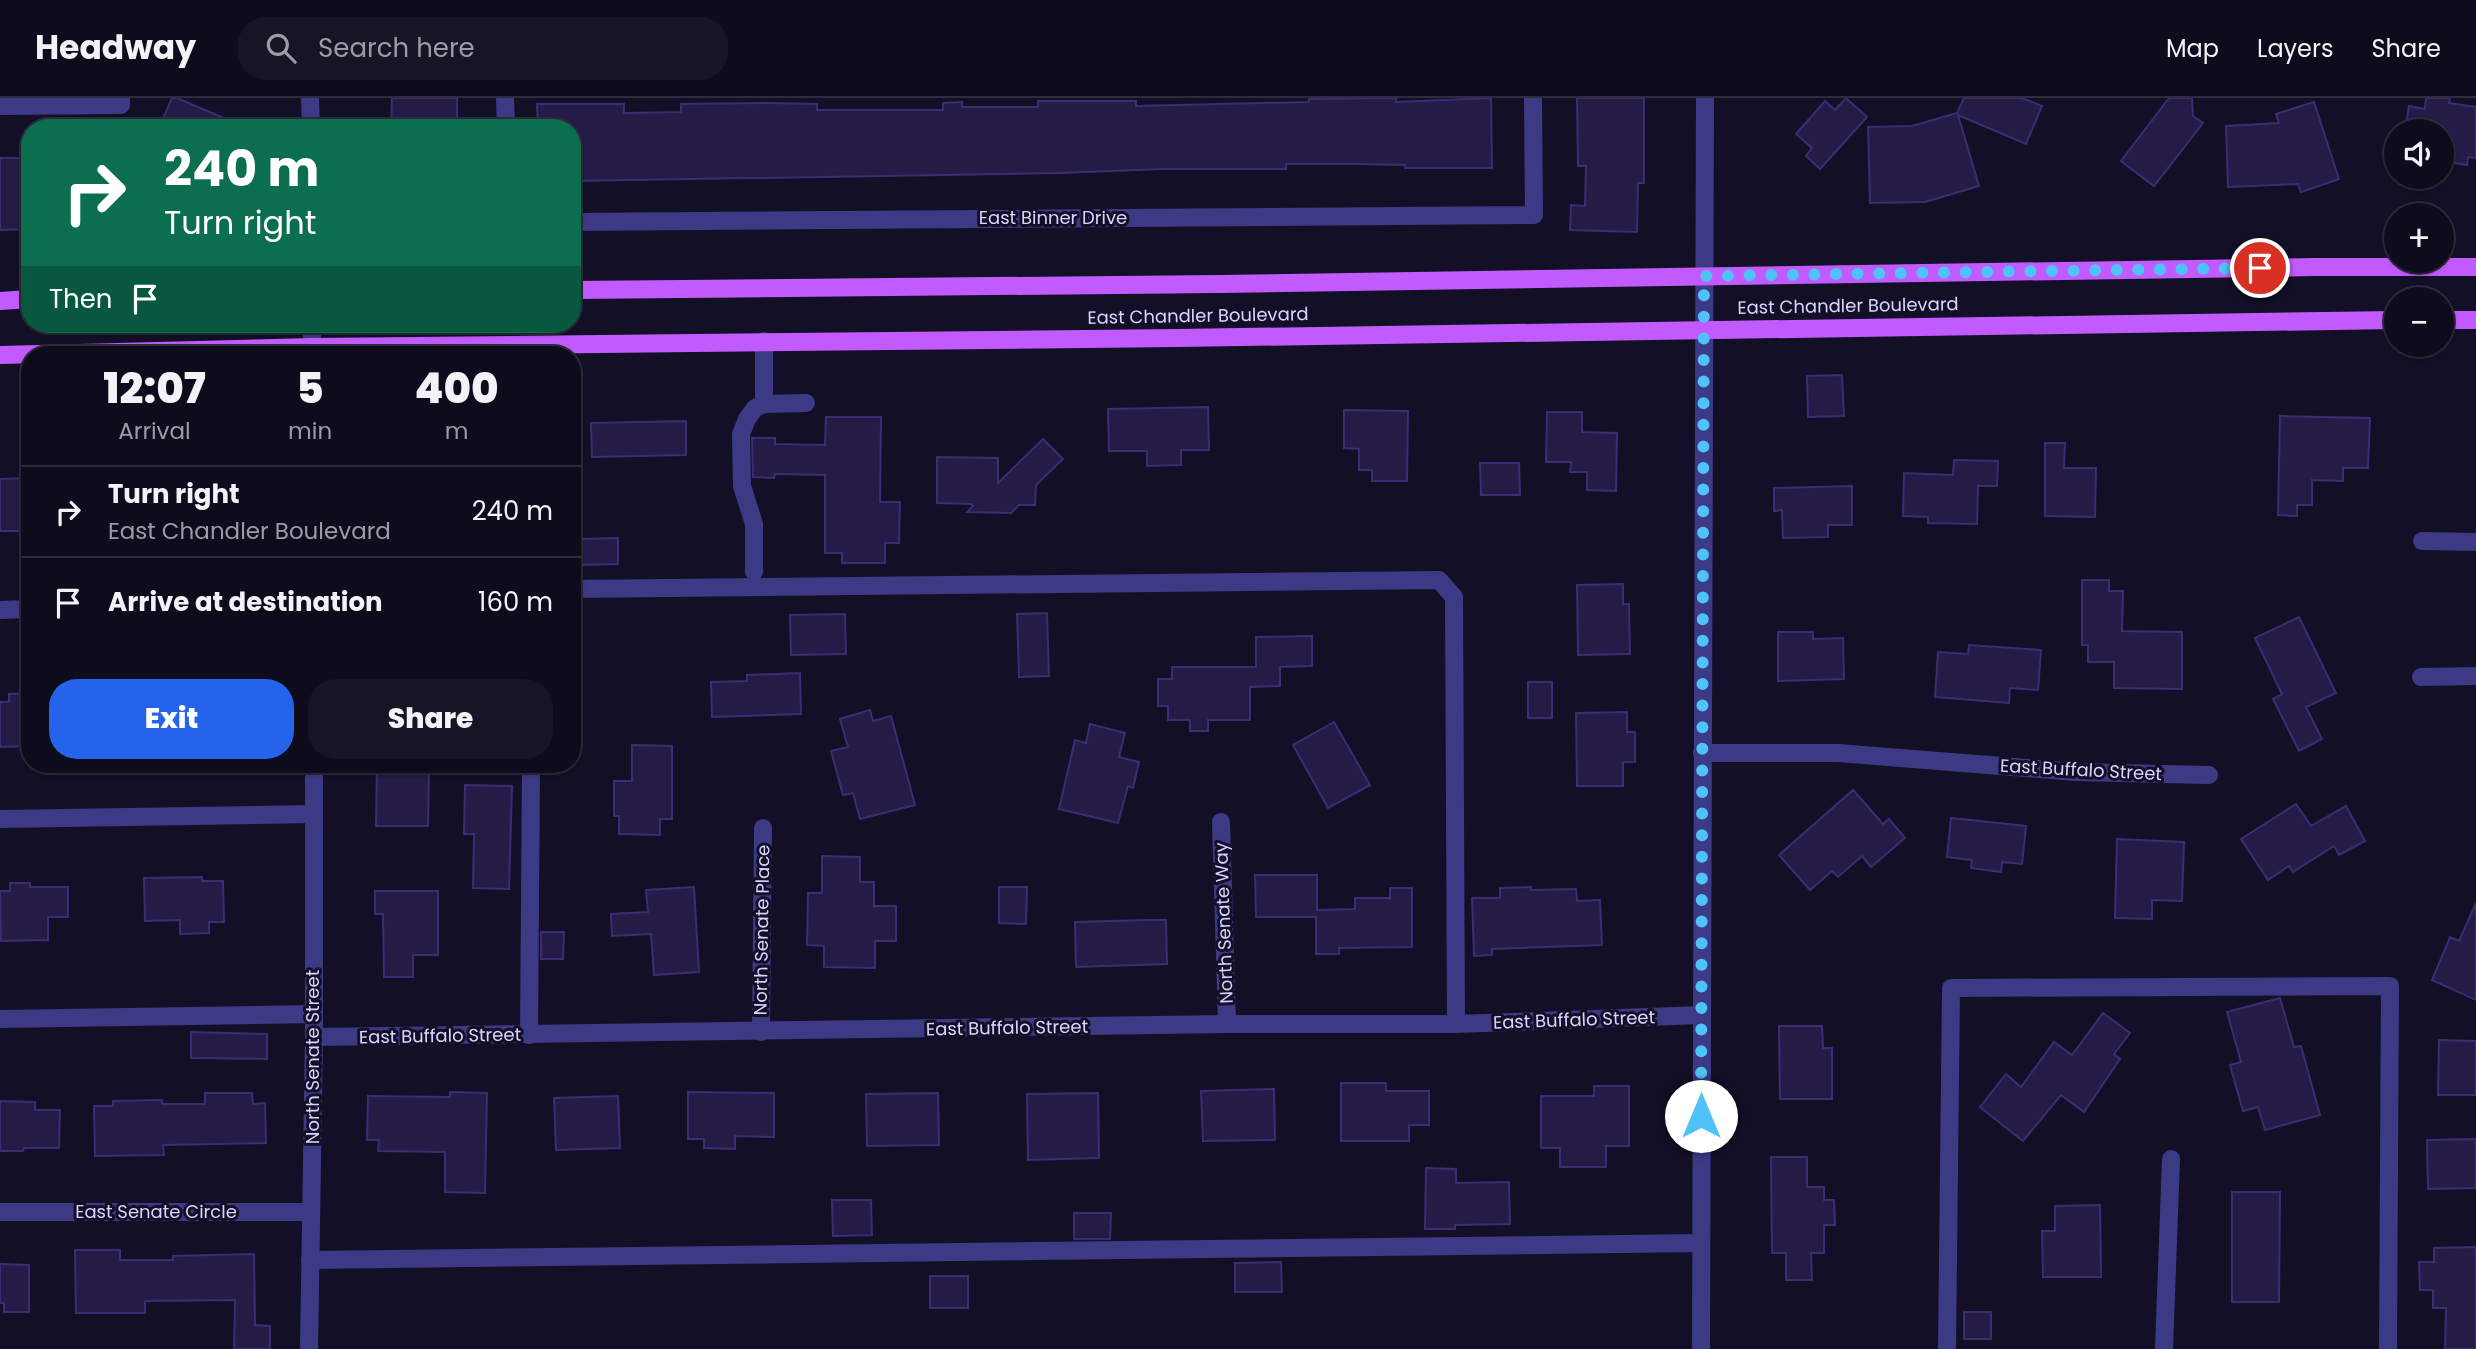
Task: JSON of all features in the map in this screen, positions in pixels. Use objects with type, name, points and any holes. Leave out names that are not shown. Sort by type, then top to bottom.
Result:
[{"type":"main road","name":"East Chandler Boulevard","points":[[581,290],[2476,267]]},
{"type":"main road","points":[[0,301],[21,300]]},
{"type":"main road","name":"East Chandler Boulevard","points":[[538,346],[2384,320]]},
{"type":"main road","points":[[2454,320],[2476,320]]},
{"type":"main road","name":"East Chandler Boulevard","points":[[0,355],[21,355]]},
{"type":"street","points":[[310,98],[311,119]]},
{"type":"street","points":[[505,98],[506,119]]},
{"type":"street","name":"East Binner Drive","points":[[581,222],[1534,215],[1533,98]]},
{"type":"street","points":[[1701,1349],[1705,98]]},
{"type":"street","points":[[0,106],[121,102]]},
{"type":"street","points":[[764,341],[764,404]]},
{"type":"street","points":[[754,572],[754,524],[743,486],[741,435],[755,408],[764,404],[806,403]]},
{"type":"street","points":[[2421,541],[2476,542]]},
{"type":"street","points":[[581,589],[1439,580],[1454,597],[1456,1024]]},
{"type":"street","points":[[0,610],[21,609]]},
{"type":"street","points":[[2421,677],[2476,676]]},
{"type":"street","name":"East Buffalo Street","points":[[1702,752],[1838,753],[2076,772],[2209,775]]},
{"type":"street","name":"North Senate Street","points":[[309,1349],[314,1038],[314,773]]},
{"type":"street","points":[[529,1035],[531,773]]},
{"type":"street","points":[[0,819],[314,814]]},
{"type":"street","name":"North Senate Way","points":[[1221,822],[1227,1024]]},
{"type":"street","name":"North Senate Place","points":[[761,1032],[764,828]]},
{"type":"street","points":[[1947,1349],[1951,988],[2390,986],[2388,1349]]},
{"type":"street","points":[[0,1019],[314,1014]]},
{"type":"street","name":"East Buffalo Street","points":[[314,1038],[1227,1024],[1456,1024],[1701,1015]]},
{"type":"street","points":[[2164,1349],[2171,1159]]},
{"type":"street","name":"East Senate Circle","points":[[0,1212],[311,1212]]},
{"type":"street","points":[[310,1261],[1701,1243]]},
{"type":"building","points":[[172,98],[177,98],[226,119],[163,119]]},
{"type":"building","points":[[392,98],[457,98],[457,119],[391,119]]},
{"type":"building","points":[[1396,98],[1396,102],[1491,98],[1492,168],[1286,164],[1286,169],[581,181],[581,119],[538,119],[537,104],[624,104],[624,113],[681,112],[681,104],[817,104],[817,110],[943,110],[943,103],[962,102],[962,107],[1038,107],[1038,101],[1136,101],[1136,106],[1309,102],[1309,99]]},
{"type":"building","points":[[1577,98],[1644,98],[1644,183],[1638,183],[1637,232],[1570,230],[1571,205],[1585,206],[1586,166],[1578,166]]},
{"type":"building","points":[[1846,98],[1867,117],[1820,169],[1806,156],[1812,148],[1796,134],[1825,101],[1835,110]]},
{"type":"building","points":[[1964,98],[2022,98],[2042,106],[2026,144],[1958,115],[1979,186],[1925,202],[1870,203],[1868,127],[1912,126],[1957,113]]},
{"type":"building","points":[[2169,98],[2192,98],[2193,116],[2203,123],[2154,186],[2121,161]]},
{"type":"building","points":[[2426,98],[2450,98],[2449,103],[2476,107],[2476,158],[2468,157],[2467,165],[2454,163],[2454,119],[2407,119],[2409,106],[2425,109]]},
{"type":"building","points":[[2314,102],[2339,179],[2301,192],[2298,184],[2228,187],[2226,126],[2279,123],[2276,114]]},
{"type":"building","points":[[0,158],[21,158],[21,229],[0,230]]},
{"type":"building","points":[[1842,375],[1844,416],[1808,417],[1807,376]]},
{"type":"building","points":[[1208,407],[1209,450],[1181,450],[1181,465],[1147,466],[1147,451],[1109,451],[1108,409]]},
{"type":"building","points":[[1344,410],[1408,411],[1407,481],[1372,481],[1372,470],[1359,470],[1359,449],[1344,448]]},
{"type":"building","points":[[1547,412],[1582,412],[1582,432],[1617,433],[1616,491],[1587,490],[1587,472],[1570,472],[1571,462],[1546,462]]},
{"type":"building","points":[[2280,416],[2370,418],[2368,468],[2343,468],[2343,481],[2312,480],[2312,505],[2297,505],[2297,516],[2278,515]]},
{"type":"building","points":[[826,417],[881,417],[880,502],[900,502],[899,543],[885,543],[885,563],[842,563],[842,553],[825,553],[825,475],[775,474],[774,478],[753,477],[752,438],[775,438],[775,444],[825,445]]},
{"type":"building","points":[[686,421],[686,455],[592,457],[591,423]]},
{"type":"building","points":[[1043,439],[1063,459],[1036,485],[1035,505],[1019,505],[1011,513],[967,512],[973,506],[971,504],[937,503],[937,457],[998,458],[998,483]]},
{"type":"building","points":[[2045,443],[2065,443],[2064,468],[2096,468],[2095,517],[2045,516]]},
{"type":"building","points":[[1954,460],[1998,461],[1997,486],[1978,486],[1977,524],[1928,523],[1928,517],[1903,516],[1904,473],[1953,475]]},
{"type":"building","points":[[1480,463],[1519,463],[1520,495],[1481,495]]},
{"type":"building","points":[[21,478],[20,531],[0,531],[0,479]]},
{"type":"building","points":[[1852,486],[1852,525],[1828,525],[1828,537],[1783,538],[1782,510],[1774,511],[1774,488]]},
{"type":"building","points":[[618,538],[618,564],[581,565],[581,539]]},
{"type":"building","points":[[2082,580],[2109,580],[2109,591],[2123,591],[2122,631],[2182,632],[2182,689],[2114,688],[2114,662],[2088,662],[2088,645],[2082,645]]},
{"type":"building","points":[[1623,584],[1623,604],[1629,604],[1630,654],[1578,655],[1577,585]]},
{"type":"building","points":[[1047,613],[1049,676],[1019,677],[1017,614]]},
{"type":"building","points":[[845,614],[846,654],[791,655],[790,615]]},
{"type":"building","points":[[2299,617],[2336,693],[2306,707],[2322,739],[2299,751],[2273,699],[2282,694],[2255,638]]},
{"type":"building","points":[[1778,632],[1813,632],[1813,639],[1843,638],[1844,679],[1778,681]]},
{"type":"building","points":[[1312,636],[1312,666],[1280,667],[1280,686],[1250,687],[1250,720],[1208,720],[1208,731],[1190,731],[1190,720],[1168,720],[1168,706],[1158,706],[1158,679],[1172,679],[1172,667],[1256,667],[1256,637]]},
{"type":"building","points":[[1969,645],[2041,650],[2038,690],[2010,688],[2009,703],[1935,697],[1938,652],[1968,654]]},
{"type":"building","points":[[800,673],[801,714],[712,717],[711,682],[747,681],[747,675]]},
{"type":"building","points":[[1528,682],[1552,682],[1552,718],[1528,718]]},
{"type":"building","points":[[21,693],[21,746],[0,747],[0,702],[9,702],[9,694]]},
{"type":"building","points":[[870,710],[873,721],[891,716],[915,805],[860,819],[853,793],[843,795],[831,751],[848,747],[840,719]]},
{"type":"building","points":[[1627,712],[1627,732],[1635,732],[1635,762],[1623,762],[1623,786],[1577,786],[1576,713]]},
{"type":"building","points":[[1334,722],[1370,785],[1328,808],[1293,745]]},
{"type":"building","points":[[1090,724],[1125,733],[1119,757],[1139,762],[1133,788],[1128,786],[1118,823],[1059,809],[1075,740],[1086,743]]},
{"type":"building","points":[[632,745],[672,746],[672,819],[660,819],[660,835],[619,834],[619,816],[614,816],[614,781],[632,781]]},
{"type":"building","points":[[377,773],[429,773],[428,826],[376,826]]},
{"type":"building","points":[[465,785],[512,786],[509,889],[473,888],[474,834],[464,834]]},
{"type":"building","points":[[1853,790],[1883,824],[1889,819],[1905,838],[1871,867],[1862,856],[1838,877],[1832,871],[1810,890],[1779,855]]},
{"type":"building","points":[[2296,804],[2311,826],[2346,806],[2365,841],[2339,855],[2334,846],[2293,872],[2289,866],[2268,880],[2241,839]]},
{"type":"building","points":[[1951,818],[2026,826],[2022,864],[2002,862],[2001,872],[1971,868],[1972,860],[1947,857]]},
{"type":"building","points":[[2117,839],[2184,842],[2182,901],[2152,900],[2152,919],[2115,918]]},
{"type":"building","points":[[822,856],[860,857],[860,882],[874,882],[874,906],[896,906],[896,941],[875,941],[875,968],[824,967],[824,946],[807,945],[808,893],[822,893]]},
{"type":"building","points":[[1255,875],[1317,875],[1317,910],[1355,909],[1355,898],[1390,898],[1390,888],[1412,888],[1412,947],[1339,948],[1339,954],[1316,954],[1316,917],[1256,917]]},
{"type":"building","points":[[202,877],[202,881],[223,881],[224,922],[209,922],[209,933],[180,934],[180,920],[145,921],[144,878]]},
{"type":"building","points":[[10,883],[30,883],[30,887],[68,887],[68,917],[48,917],[48,940],[1,941],[0,891],[10,891]]},
{"type":"building","points":[[694,887],[699,972],[654,975],[651,934],[612,936],[611,914],[648,912],[646,890]]},
{"type":"building","points":[[999,887],[1027,887],[1026,924],[999,923]]},
{"type":"building","points":[[1531,887],[1531,890],[1576,889],[1577,901],[1600,900],[1602,945],[1492,949],[1492,955],[1474,956],[1472,898],[1500,898],[1500,888]]},
{"type":"building","points":[[375,891],[438,891],[438,955],[413,955],[413,977],[384,977],[383,914],[375,914]]},
{"type":"building","points":[[2476,903],[2476,1000],[2432,980],[2450,937],[2459,941]]},
{"type":"building","points":[[1166,920],[1167,964],[1076,967],[1075,922]]},
{"type":"building","points":[[541,932],[564,932],[563,959],[541,959]]},
{"type":"building","points":[[2280,998],[2294,1047],[2301,1046],[2320,1115],[2265,1130],[2258,1107],[2243,1111],[2230,1065],[2241,1062],[2227,1012]]},
{"type":"building","points":[[2103,1013],[2130,1033],[2114,1054],[2120,1059],[2084,1112],[2061,1095],[2023,1141],[1980,1107],[2006,1074],[2021,1087],[2054,1042],[2072,1055]]},
{"type":"building","points":[[1779,1026],[1822,1026],[1823,1048],[1832,1048],[1832,1099],[1780,1099]]},
{"type":"building","points":[[191,1032],[267,1034],[267,1059],[191,1058]]},
{"type":"building","points":[[2439,1040],[2476,1041],[2476,1095],[2438,1095]]},
{"type":"building","points":[[1341,1083],[1386,1083],[1386,1091],[1429,1091],[1429,1125],[1409,1125],[1409,1141],[1341,1141]]},
{"type":"building","points":[[1594,1086],[1629,1086],[1629,1146],[1606,1146],[1606,1167],[1560,1167],[1560,1148],[1541,1148],[1541,1096],[1594,1096]]},
{"type":"building","points":[[1274,1089],[1275,1140],[1203,1141],[1201,1091]]},
{"type":"building","points":[[450,1092],[487,1093],[485,1193],[445,1192],[445,1152],[378,1151],[379,1140],[367,1140],[368,1096],[450,1097]]},
{"type":"building","points":[[688,1092],[774,1093],[774,1137],[735,1136],[735,1149],[704,1148],[704,1139],[688,1139]]},
{"type":"building","points":[[205,1093],[252,1093],[253,1104],[265,1103],[266,1143],[163,1145],[164,1155],[95,1156],[94,1106],[113,1106],[113,1101],[162,1100],[162,1104],[205,1104]]},
{"type":"building","points":[[938,1093],[939,1145],[867,1146],[866,1094]]},
{"type":"building","points":[[1098,1093],[1099,1158],[1028,1160],[1027,1094]]},
{"type":"building","points":[[618,1096],[620,1148],[556,1150],[554,1098]]},
{"type":"building","points":[[0,1101],[35,1102],[35,1110],[60,1110],[59,1148],[0,1151]]},
{"type":"building","points":[[2476,1139],[2476,1188],[2428,1189],[2427,1140]]},
{"type":"building","points":[[1771,1157],[1807,1157],[1807,1187],[1824,1187],[1824,1200],[1834,1200],[1835,1225],[1824,1225],[1824,1253],[1811,1253],[1812,1280],[1786,1280],[1786,1253],[1772,1253]]},
{"type":"building","points":[[1426,1168],[1456,1169],[1456,1183],[1509,1182],[1510,1224],[1455,1225],[1455,1229],[1425,1229]]},
{"type":"building","points":[[2232,1192],[2280,1192],[2279,1302],[2232,1302]]},
{"type":"building","points":[[832,1200],[871,1200],[872,1235],[833,1236]]},
{"type":"building","points":[[2100,1205],[2101,1277],[2043,1277],[2042,1231],[2055,1231],[2055,1206]]},
{"type":"building","points":[[1074,1213],[1111,1213],[1110,1239],[1074,1239]]},
{"type":"building","points":[[2476,1247],[2476,1349],[2445,1349],[2446,1308],[2433,1308],[2433,1290],[2420,1290],[2419,1262],[2434,1262],[2434,1248]]},
{"type":"building","points":[[75,1250],[120,1250],[120,1260],[173,1260],[173,1256],[254,1254],[255,1325],[270,1326],[270,1349],[234,1349],[235,1300],[145,1301],[145,1313],[76,1313]]},
{"type":"building","points":[[1281,1262],[1282,1292],[1235,1292],[1235,1263]]},
{"type":"building","points":[[0,1264],[29,1265],[29,1312],[4,1312],[4,1303],[0,1303]]},
{"type":"building","points":[[930,1276],[968,1276],[968,1308],[930,1308]]},
{"type":"building","points":[[1964,1312],[1991,1312],[1991,1339],[1964,1339]]},
{"type":"route","points":[[1701,1116],[1704,276],[2260,268]]}]
